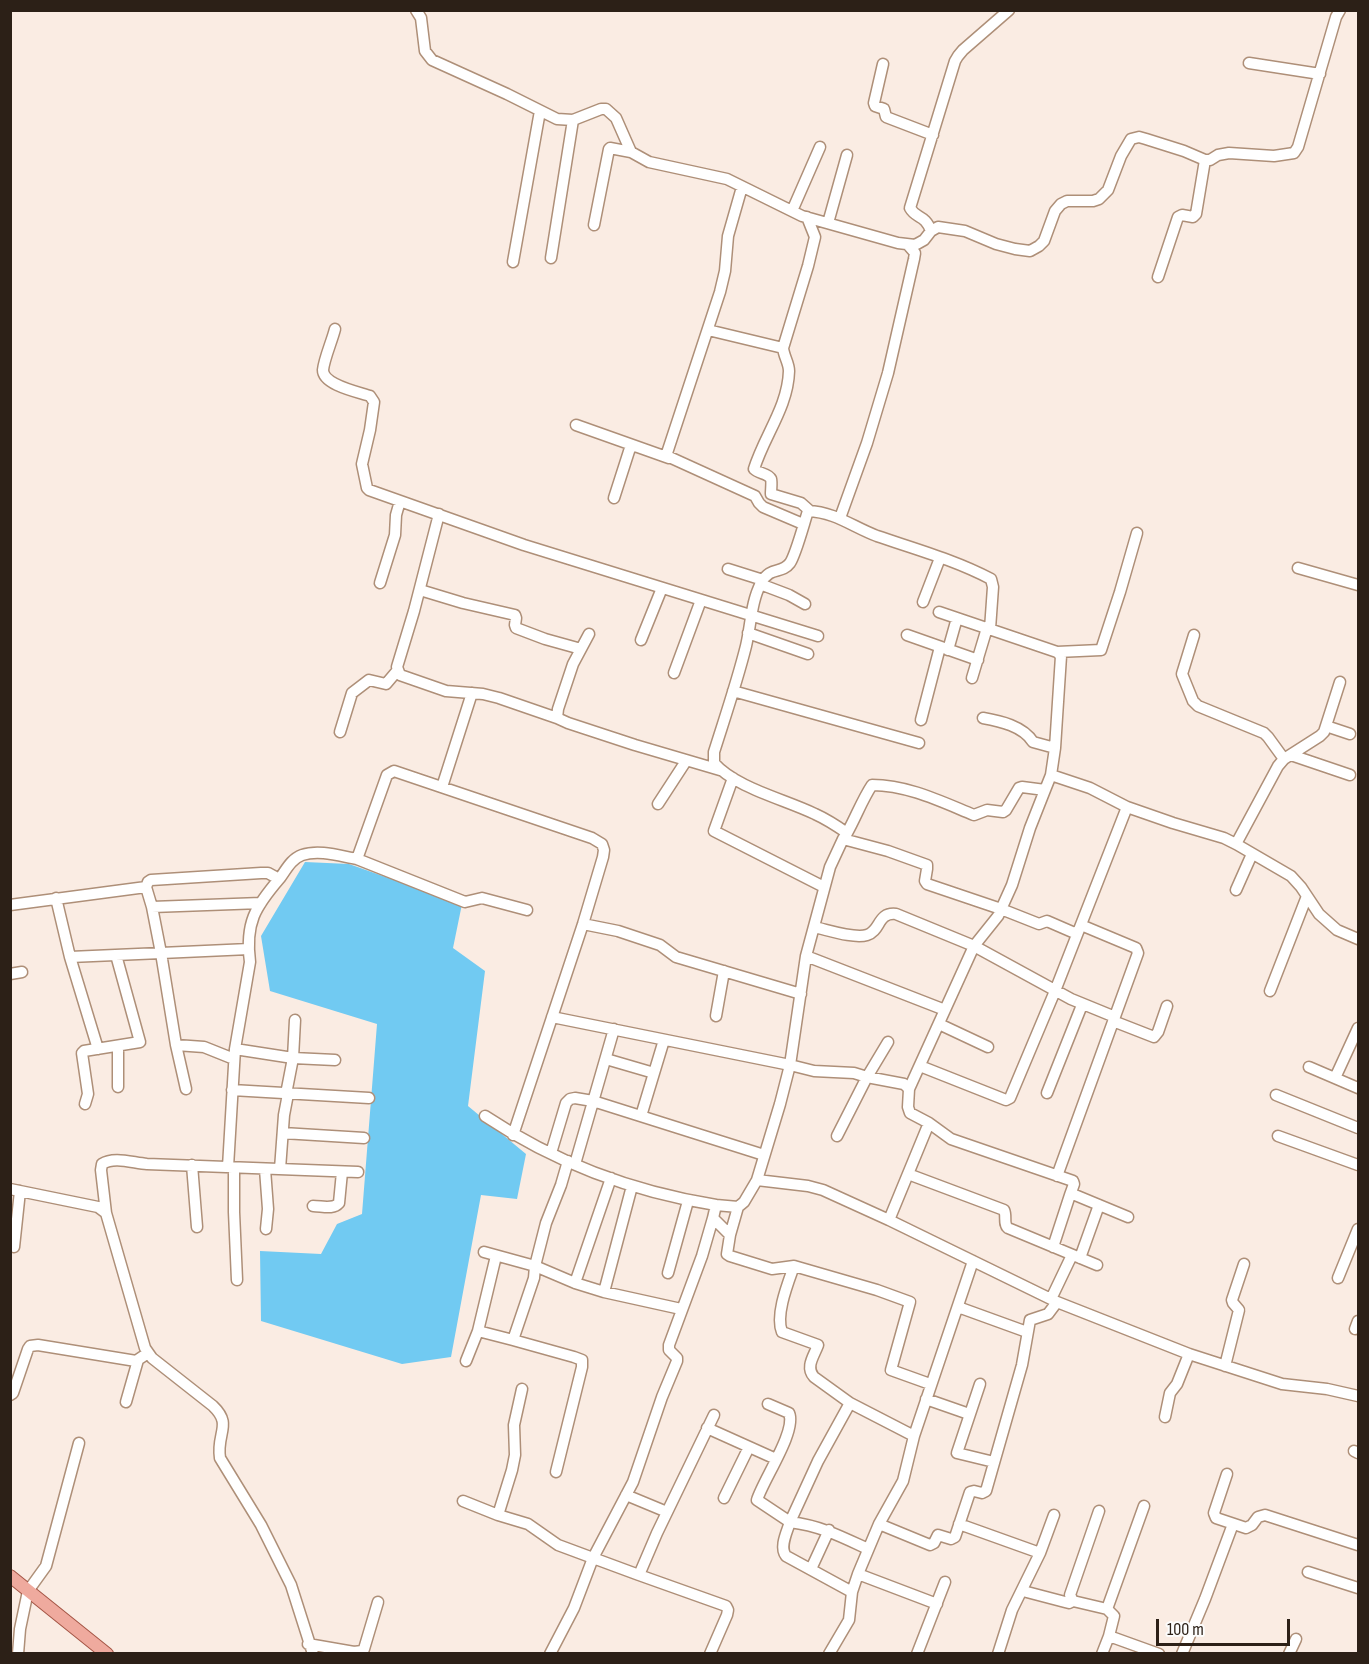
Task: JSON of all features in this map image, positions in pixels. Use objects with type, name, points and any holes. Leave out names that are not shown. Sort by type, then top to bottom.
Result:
[{"type":"main road","points":[[10,1576],[106,1653]]},
{"type":"street","points":[[416,10],[421,18],[425,51],[432,60],[557,119],[573,120],[606,109],[616,118],[631,152]]},
{"type":"street","points":[[931,231],[927,221],[912,212],[910,208],[958,56],[1009,10]]},
{"type":"street","points":[[594,225],[610,148],[631,152],[649,162],[727,179],[807,217],[898,243],[915,245],[938,227],[965,231],[996,244],[1030,251],[1044,241],[1055,210],[1061,204],[1068,201],[1093,201],[1099,199],[1108,190],[1121,156],[1131,139],[1139,137],[1205,160],[1229,153],[1274,156],[1294,153],[1298,147],[1336,16],[1340,10]]},
{"type":"street","points":[[1249,63],[1320,74]]},
{"type":"street","points":[[883,64],[874,105],[884,109],[886,117],[933,135]]},
{"type":"street","points":[[513,262],[540,111]]},
{"type":"street","points":[[551,258],[573,120]]},
{"type":"street","points":[[792,211],[820,147]]},
{"type":"street","points":[[828,223],[847,155]]},
{"type":"street","points":[[1158,278],[1178,218],[1182,215],[1193,217],[1196,214],[1205,160]]},
{"type":"street","points":[[669,458],[667,453],[720,292],[725,271],[728,236],[742,187]]},
{"type":"street","points":[[807,217],[815,237],[783,348],[789,368],[788,388],[754,469],[758,473],[768,475],[771,480],[771,494],[801,503],[810,511]]},
{"type":"street","points":[[840,518],[888,373],[914,260],[915,253],[908,244]]},
{"type":"street","points":[[335,329],[323,368],[324,376],[331,383],[370,396],[374,406],[362,464],[369,490],[503,538],[818,636]]},
{"type":"street","points":[[708,330],[783,348]]},
{"type":"street","points":[[576,425],[669,458],[755,496],[763,507],[803,524]]},
{"type":"street","points":[[614,498],[631,445]]},
{"type":"street","points":[[380,583],[396,531],[396,515],[400,501]]},
{"type":"street","points":[[720,770],[714,763],[714,752],[747,643],[751,615],[761,582],[773,570],[782,570],[790,563],[808,510],[840,518],[874,534],[973,569],[991,579],[993,587],[989,629],[972,678]]},
{"type":"street","points":[[340,732],[354,692],[369,680],[386,684],[397,671],[439,514]]},
{"type":"street","points":[[939,612],[1057,652],[1101,650],[1137,532]]},
{"type":"street","points":[[923,602],[940,558]]},
{"type":"street","points":[[1298,568],[1359,585]]},
{"type":"street","points":[[728,569],[761,582],[805,604]]},
{"type":"street","points":[[641,640],[662,588]]},
{"type":"street","points":[[420,590],[515,615],[516,628],[581,650]]},
{"type":"street","points":[[674,673],[701,600]]},
{"type":"street","points":[[921,720],[944,649],[957,618]]},
{"type":"street","points":[[748,633],[808,654]]},
{"type":"street","points":[[557,717],[568,678],[589,634]]},
{"type":"street","points":[[907,635],[978,660]]},
{"type":"street","points":[[1194,635],[1182,674],[1192,701],[1198,706],[1264,733],[1288,757],[1350,775]]},
{"type":"street","points":[[1053,1246],[1074,1184],[1073,1181],[951,1139],[908,1110],[909,1089],[974,946],[998,916],[1012,885],[1030,828],[1051,775],[1062,659],[1057,652]]},
{"type":"street","points":[[397,671],[400,675],[447,691],[499,698],[634,746],[720,770],[759,792],[814,813],[845,836],[927,865],[925,881],[927,884],[1039,924],[1047,921],[1136,948],[1138,953],[1058,1176]]},
{"type":"street","points":[[1236,844],[1278,766],[1320,736],[1326,726],[1340,682]]},
{"type":"street","points":[[733,691],[919,743]]},
{"type":"street","points":[[442,787],[472,693]]},
{"type":"street","points":[[983,717],[1018,728],[1029,735],[1033,742],[1055,748]]},
{"type":"street","points":[[1326,726],[1350,734]]},
{"type":"street","points":[[658,804],[686,761]]},
{"type":"street","points":[[357,859],[387,775],[394,771],[592,838],[602,844],[603,857],[584,924],[513,1135]]},
{"type":"street","points":[[1051,775],[1090,788],[1127,807],[1224,838],[1236,844],[1291,876],[1319,914],[1343,933],[1359,939]]},
{"type":"street","points":[[733,778],[714,831],[824,887]]},
{"type":"street","points":[[930,1384],[891,1370],[910,1302],[794,1266],[772,1269],[730,1256],[726,1250],[738,1207],[744,1202],[757,1180],[780,1104],[790,1065],[806,956],[830,867],[872,785],[888,785],[937,799],[974,815],[987,810],[1003,812],[1022,787],[1045,790]]},
{"type":"street","points":[[920,1066],[1008,1099],[1055,991],[1127,807]]},
{"type":"street","points":[[237,1280],[231,1168],[234,1054],[250,962],[250,925],[273,884],[298,856],[314,852],[357,859],[465,902],[482,898],[527,910]]},
{"type":"street","points":[[1236,890],[1252,854]]},
{"type":"street","points":[[186,1089],[152,908],[146,887],[148,882],[261,873],[268,873],[279,879]]},
{"type":"street","points":[[10,904],[146,887]]},
{"type":"street","points":[[1270,991],[1307,896]]},
{"type":"street","points":[[56,898],[70,957],[98,1049]]},
{"type":"street","points":[[152,908],[261,903]]},
{"type":"street","points":[[814,927],[866,936],[871,934],[884,916],[896,914],[974,946],[1082,1005],[1154,1036],[1158,1032],[1167,1005]]},
{"type":"street","points":[[584,924],[618,931],[660,945],[676,957],[801,994]]},
{"type":"street","points":[[70,957],[249,949]]},
{"type":"street","points":[[85,1104],[88,1094],[82,1053],[139,1044],[140,1041],[116,955]]},
{"type":"street","points":[[806,956],[945,1010]]},
{"type":"street","points":[[716,1016],[724,971]]},
{"type":"street","points":[[10,974],[22,972]]},
{"type":"street","points":[[1047,1093],[1082,1005]]},
{"type":"street","points":[[552,1017],[814,1071],[854,1073],[904,1084],[909,1089]]},
{"type":"street","points":[[280,1170],[295,1020]]},
{"type":"street","points":[[939,1024],[988,1047]]},
{"type":"street","points":[[1335,1078],[1359,1028]]},
{"type":"street","points":[[513,1340],[534,1278],[546,1223],[572,1163],[614,1029]]},
{"type":"street","points":[[641,1116],[664,1040]]},
{"type":"street","points":[[837,1136],[888,1042]]},
{"type":"street","points":[[176,1045],[204,1047],[234,1054],[335,1060]]},
{"type":"street","points":[[118,1047],[118,1087]]},
{"type":"street","points":[[606,1059],[654,1073]]},
{"type":"street","points":[[1309,1067],[1359,1088]]},
{"type":"street","points":[[232,1090],[369,1098]]},
{"type":"street","points":[[1276,1095],[1359,1128]]},
{"type":"street","points":[[551,1153],[567,1103],[570,1099],[575,1098],[593,1101],[764,1155]]},
{"type":"street","points":[[485,1116],[513,1135],[572,1163],[632,1186],[688,1201],[738,1207]]},
{"type":"street","points":[[890,1220],[929,1123]]},
{"type":"street","points":[[283,1133],[364,1138]]},
{"type":"street","points":[[1278,1136],[1359,1165]]},
{"type":"street","points":[[358,1172],[147,1164],[113,1160],[102,1164],[101,1170],[106,1213],[145,1348],[152,1358],[213,1406],[224,1420],[218,1448],[220,1458],[261,1525],[291,1585],[310,1649],[362,1652],[378,1602]]},
{"type":"street","points":[[192,1165],[197,1227]]},
{"type":"street","points":[[265,1169],[268,1209],[266,1229]]},
{"type":"street","points":[[313,1206],[334,1208],[337,1206],[342,1172]]},
{"type":"street","points":[[908,1174],[1004,1210],[1006,1226],[1097,1265]]},
{"type":"street","points":[[575,1283],[611,1178]]},
{"type":"street","points":[[757,1180],[814,1188],[890,1220],[1054,1301],[1189,1354],[1282,1384],[1327,1389],[1359,1396]]},
{"type":"street","points":[[604,1292],[632,1186]]},
{"type":"street","points":[[14,1247],[15,1190],[98,1207],[106,1213]]},
{"type":"street","points":[[1070,1195],[1128,1217]]},
{"type":"street","points":[[668,1273],[688,1201]]},
{"type":"street","points":[[550,1653],[574,1608],[592,1558],[633,1482],[677,1361],[668,1347],[702,1256],[716,1205]]},
{"type":"street","points":[[879,1524],[930,1545],[934,1543],[938,1535],[953,1538],[970,1491],[982,1493],[986,1491],[1022,1365],[1030,1320],[1048,1314],[1099,1205]]},
{"type":"street","points":[[712,1218],[730,1235]]},
{"type":"street","points":[[1338,1278],[1359,1229]]},
{"type":"street","points":[[484,1252],[535,1266],[575,1283],[604,1292],[681,1309]]},
{"type":"street","points":[[466,1361],[478,1331],[496,1256]]},
{"type":"street","points":[[829,1653],[849,1620],[852,1592],[858,1574],[879,1524],[903,1481],[930,1384],[973,1261]]},
{"type":"street","points":[[1225,1366],[1239,1310],[1232,1300],[1244,1264]]},
{"type":"street","points":[[794,1266],[779,1318],[780,1327],[782,1332],[818,1345],[809,1367],[810,1373],[850,1402],[914,1436]]},
{"type":"street","points":[[958,1307],[1027,1332]]},
{"type":"street","points":[[478,1331],[582,1360],[555,1472]]},
{"type":"street","points":[[10,1395],[13,1394],[30,1346],[38,1345],[138,1360]]},
{"type":"street","points":[[126,1402],[138,1360],[148,1353]]},
{"type":"street","points":[[1165,1417],[1170,1393],[1178,1384],[1189,1354]]},
{"type":"street","points":[[980,1384],[957,1453],[994,1462]]},
{"type":"street","points":[[498,1515],[515,1455],[514,1425],[522,1389]]},
{"type":"street","points":[[926,1399],[969,1414]]},
{"type":"street","points":[[850,1402],[818,1461],[790,1522],[783,1552],[786,1556],[852,1592]]},
{"type":"street","points":[[768,1404],[791,1415],[785,1441],[757,1500],[790,1522],[829,1530],[868,1549]]},
{"type":"street","points":[[639,1575],[714,1415]]},
{"type":"street","points":[[707,1428],[776,1459]]},
{"type":"street","points":[[16,1651],[28,1591],[46,1566],[79,1443]]},
{"type":"street","points":[[724,1498],[749,1447]]},
{"type":"street","points":[[1227,1474],[1214,1516],[1246,1528],[1252,1525],[1258,1516],[1264,1515],[1359,1545]]},
{"type":"street","points":[[626,1495],[667,1512]]},
{"type":"street","points":[[463,1501],[528,1524],[558,1545],[726,1606],[727,1615],[710,1653]]},
{"type":"street","points":[[1107,1609],[1144,1506]]},
{"type":"street","points":[[1073,1601],[1070,1591],[1099,1511]]},
{"type":"street","points":[[998,1653],[1012,1610],[1040,1553],[1054,1515]]},
{"type":"street","points":[[959,1524],[1040,1553]]},
{"type":"street","points":[[1182,1653],[1233,1524]]},
{"type":"street","points":[[812,1569],[829,1530]]},
{"type":"street","points":[[1308,1572],[1359,1588]]},
{"type":"street","points":[[858,1574],[936,1604]]},
{"type":"street","points":[[917,1653],[945,1582]]},
{"type":"street","points":[[1023,1591],[1069,1603],[1073,1601],[1107,1609],[1114,1616],[1102,1653]]},
{"type":"street","points":[[1109,1636],[1159,1653]]},
{"type":"street","points":[[1289,1653],[1296,1639]]},
{"type":"water","points":[[305,862],[349,864],[462,904],[453,948],[485,971],[468,1106],[526,1154],[517,1199],[481,1195],[451,1357],[402,1364],[261,1321],[260,1251],[321,1254],[337,1224],[362,1214],[377,1024],[270,991],[261,936]]}]
